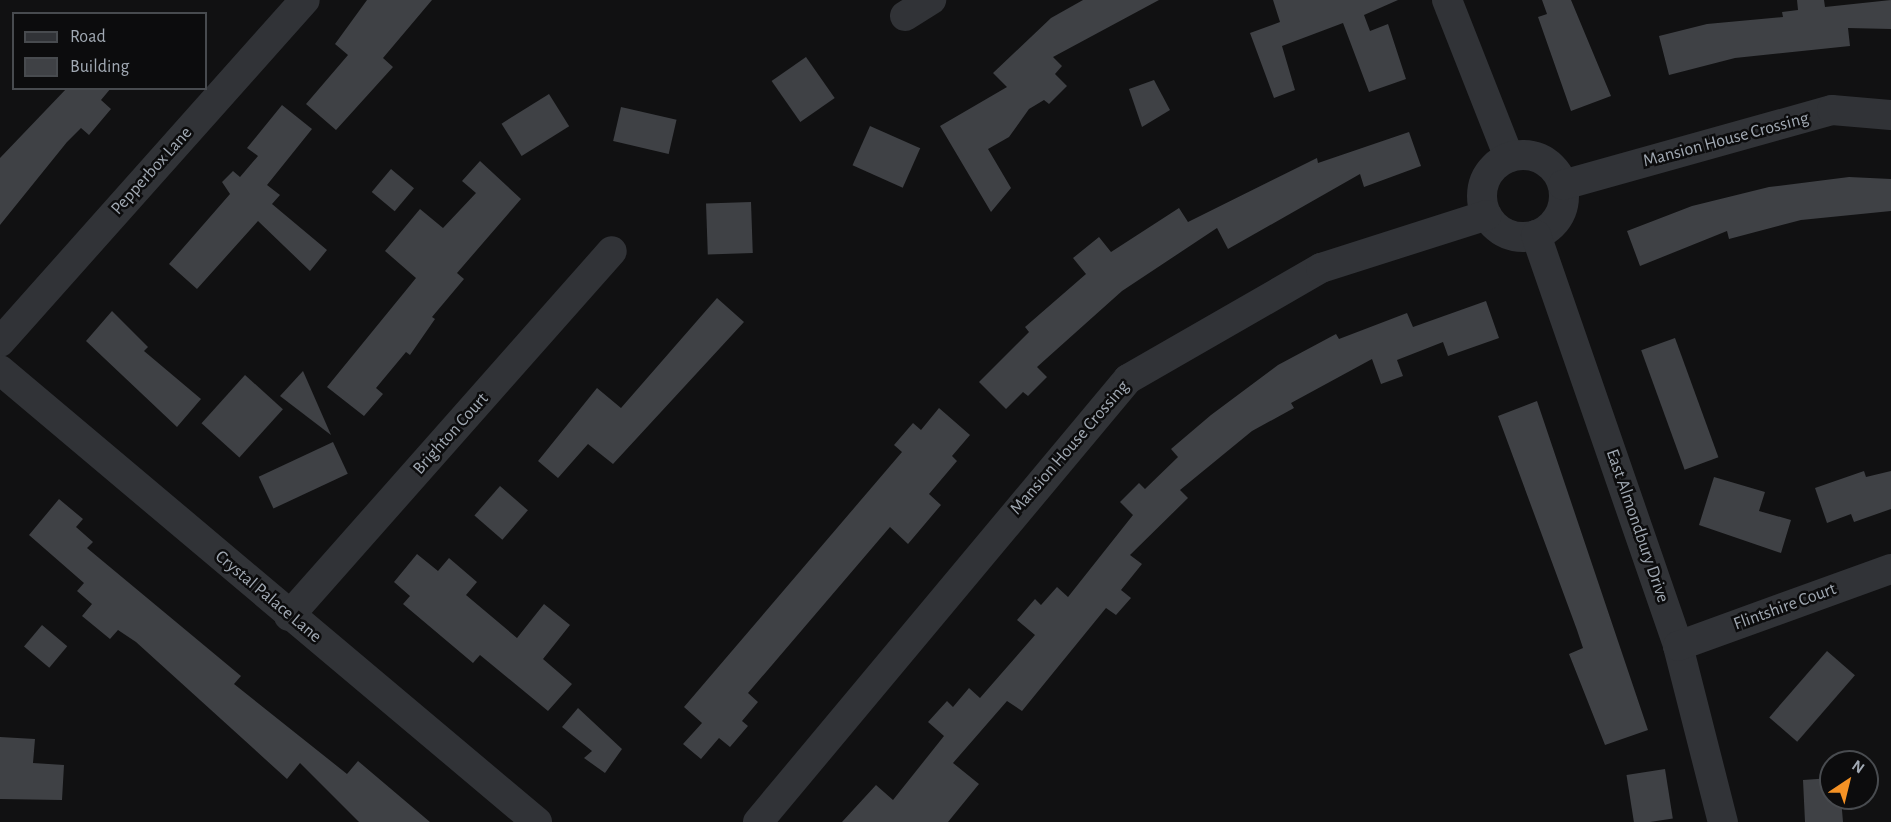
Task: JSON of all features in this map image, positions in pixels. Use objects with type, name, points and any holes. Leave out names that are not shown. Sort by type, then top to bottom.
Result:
[{"type":"street","name":"Pepperbox Lane","points":[[0,342],[305,0]]},
{"type":"street","points":[[905,15],[931,0]]},
{"type":"street","points":[[1447,0],[1509,157]]},
{"type":"street","name":"Mansion House Crossing","points":[[1563,184],[1832,110],[1891,115]]},
{"type":"street","points":[[1509,157],[1542,160],[1563,184],[1562,210],[1536,235],[1502,232],[1487,215],[1483,188],[1488,175],[1509,157]]},
{"type":"street","name":"Mansion House Crossing","points":[[759,822],[1128,379],[1322,268],[1487,215]]},
{"type":"street","name":"East Almondbury Drive","points":[[1536,235],[1678,646],[1723,822]]},
{"type":"street","name":"Brighton Court","points":[[289,616],[612,251]]},
{"type":"street","name":"Crystal Palace Lane","points":[[0,370],[289,616],[537,822]]},
{"type":"street","name":"Flintshire Court","points":[[1678,646],[1891,569]]},
{"type":"building","points":[[367,0],[432,0],[383,58],[393,67],[336,130],[306,104],[348,55],[335,44]]},
{"type":"building","points":[[1083,0],[1159,0],[1053,57],[1062,66],[1055,74],[1067,86],[1049,104],[1044,100],[1029,109],[1009,137],[988,149],[1011,188],[991,212],[940,126],[1007,87],[993,73],[1051,18]]},
{"type":"building","points":[[1273,0],[1398,0],[1364,15],[1370,31],[1388,24],[1406,79],[1369,92],[1343,23],[1282,46],[1295,90],[1274,98],[1250,33],[1280,22]]},
{"type":"building","points":[[1542,0],[1571,0],[1611,96],[1571,111],[1538,17],[1547,14]]},
{"type":"building","points":[[1797,0],[1824,0],[1825,7],[1891,0],[1891,29],[1848,28],[1850,46],[1735,58],[1669,75],[1659,36],[1707,24],[1783,17],[1782,12],[1798,10]]},
{"type":"building","points":[[806,57],[835,98],[800,122],[772,81]]},
{"type":"building","points":[[1154,80],[1170,110],[1142,127],[1129,89]]},
{"type":"building","points":[[65,90],[109,90],[101,100],[111,109],[89,135],[81,128],[67,142],[0,225],[0,158]]},
{"type":"building","points":[[549,94],[569,126],[522,156],[502,124]]},
{"type":"building","points":[[282,105],[312,129],[267,185],[280,195],[272,204],[327,250],[310,271],[258,221],[197,289],[169,264],[230,194],[222,182],[233,171],[240,177],[258,156],[247,148]]},
{"type":"building","points":[[621,107],[677,120],[669,154],[613,141]]},
{"type":"building","points":[[870,126],[920,148],[903,188],[853,165]]},
{"type":"building","points":[[1409,132],[1421,166],[1364,187],[1360,174],[1228,249],[1217,228],[1122,291],[1037,367],[1047,377],[1028,396],[1023,392],[1006,409],[979,382],[1029,332],[1025,327],[1086,274],[1073,258],[1099,237],[1111,252],[1179,208],[1188,222],[1317,158],[1318,163]]},
{"type":"building","points":[[480,161],[521,199],[457,273],[464,279],[432,317],[435,319],[410,355],[406,352],[376,388],[383,394],[364,416],[327,387],[416,278],[385,251],[420,209],[443,228],[476,193],[462,181]]},
{"type":"building","points":[[391,169],[414,188],[395,211],[372,192]]},
{"type":"building","points":[[1849,177],[1891,179],[1891,211],[1801,220],[1729,239],[1727,231],[1640,266],[1627,231],[1692,206],[1769,187]]},
{"type":"building","points":[[751,202],[753,253],[708,255],[706,204]]},
{"type":"building","points":[[717,298],[744,322],[613,464],[588,444],[558,478],[538,461],[597,388],[621,408]]},
{"type":"building","points":[[1486,301],[1499,338],[1448,356],[1443,342],[1397,360],[1403,376],[1381,384],[1372,359],[1291,403],[1294,408],[1252,431],[1180,490],[1188,498],[1130,555],[1142,564],[1121,590],[1131,598],[1116,615],[1106,608],[1022,711],[1007,701],[953,763],[979,784],[948,822],[842,822],[876,785],[893,800],[944,736],[928,722],[947,701],[953,707],[969,688],[980,698],[1035,635],[1017,620],[1035,599],[1041,605],[1057,587],[1068,597],[1133,515],[1120,502],[1139,483],[1145,489],[1178,457],[1171,449],[1211,415],[1278,365],[1336,334],[1339,339],[1407,313],[1413,327]]},
{"type":"building","points":[[112,311],[148,347],[144,351],[201,399],[177,427],[86,341]]},
{"type":"building","points":[[1675,338],[1718,457],[1685,470],[1641,350]]},
{"type":"building","points":[[303,371],[331,435],[280,396]]},
{"type":"building","points":[[245,375],[283,409],[239,457],[202,423]]},
{"type":"building","points":[[1537,401],[1648,730],[1605,745],[1569,654],[1583,648],[1498,416]]},
{"type":"building","points":[[939,408],[970,435],[952,456],[957,461],[929,494],[941,505],[908,544],[890,527],[748,693],[758,702],[742,721],[748,726],[730,747],[719,738],[701,759],[683,744],[702,723],[684,707],[902,452],[894,445],[913,423],[921,430]]},
{"type":"building","points":[[333,442],[348,474],[273,508],[259,477]]},
{"type":"building","points":[[1864,471],[1866,477],[1891,471],[1891,509],[1854,522],[1851,514],[1827,523],[1815,488]]},
{"type":"building","points":[[1714,477],[1765,492],[1759,511],[1791,520],[1781,553],[1699,525]]},
{"type":"building","points":[[500,486],[528,510],[502,540],[474,515]]},
{"type":"building","points":[[59,499],[83,519],[76,527],[93,542],[87,548],[241,676],[234,684],[347,774],[358,761],[430,822],[359,822],[300,763],[287,779],[136,642],[118,630],[110,639],[82,616],[92,604],[77,591],[84,583],[29,535]]},
{"type":"building","points":[[417,554],[438,571],[449,558],[477,582],[466,595],[517,638],[544,604],[570,625],[543,659],[572,684],[548,711],[480,655],[473,663],[403,604],[410,596],[394,582]]},
{"type":"building","points":[[42,625],[67,646],[49,668],[24,646]]},
{"type":"building","points":[[1827,651],[1855,675],[1797,742],[1769,717]]},
{"type":"building","points":[[578,708],[622,749],[605,773],[584,758],[592,751],[562,727]]},
{"type":"building","points":[[0,737],[35,739],[33,763],[64,765],[62,800],[0,799]]},
{"type":"building","points":[[1665,769],[1673,818],[1634,822],[1626,775]]},
{"type":"building","points":[[1819,779],[1819,810],[1842,810],[1843,822],[1805,822],[1803,780]]}]
